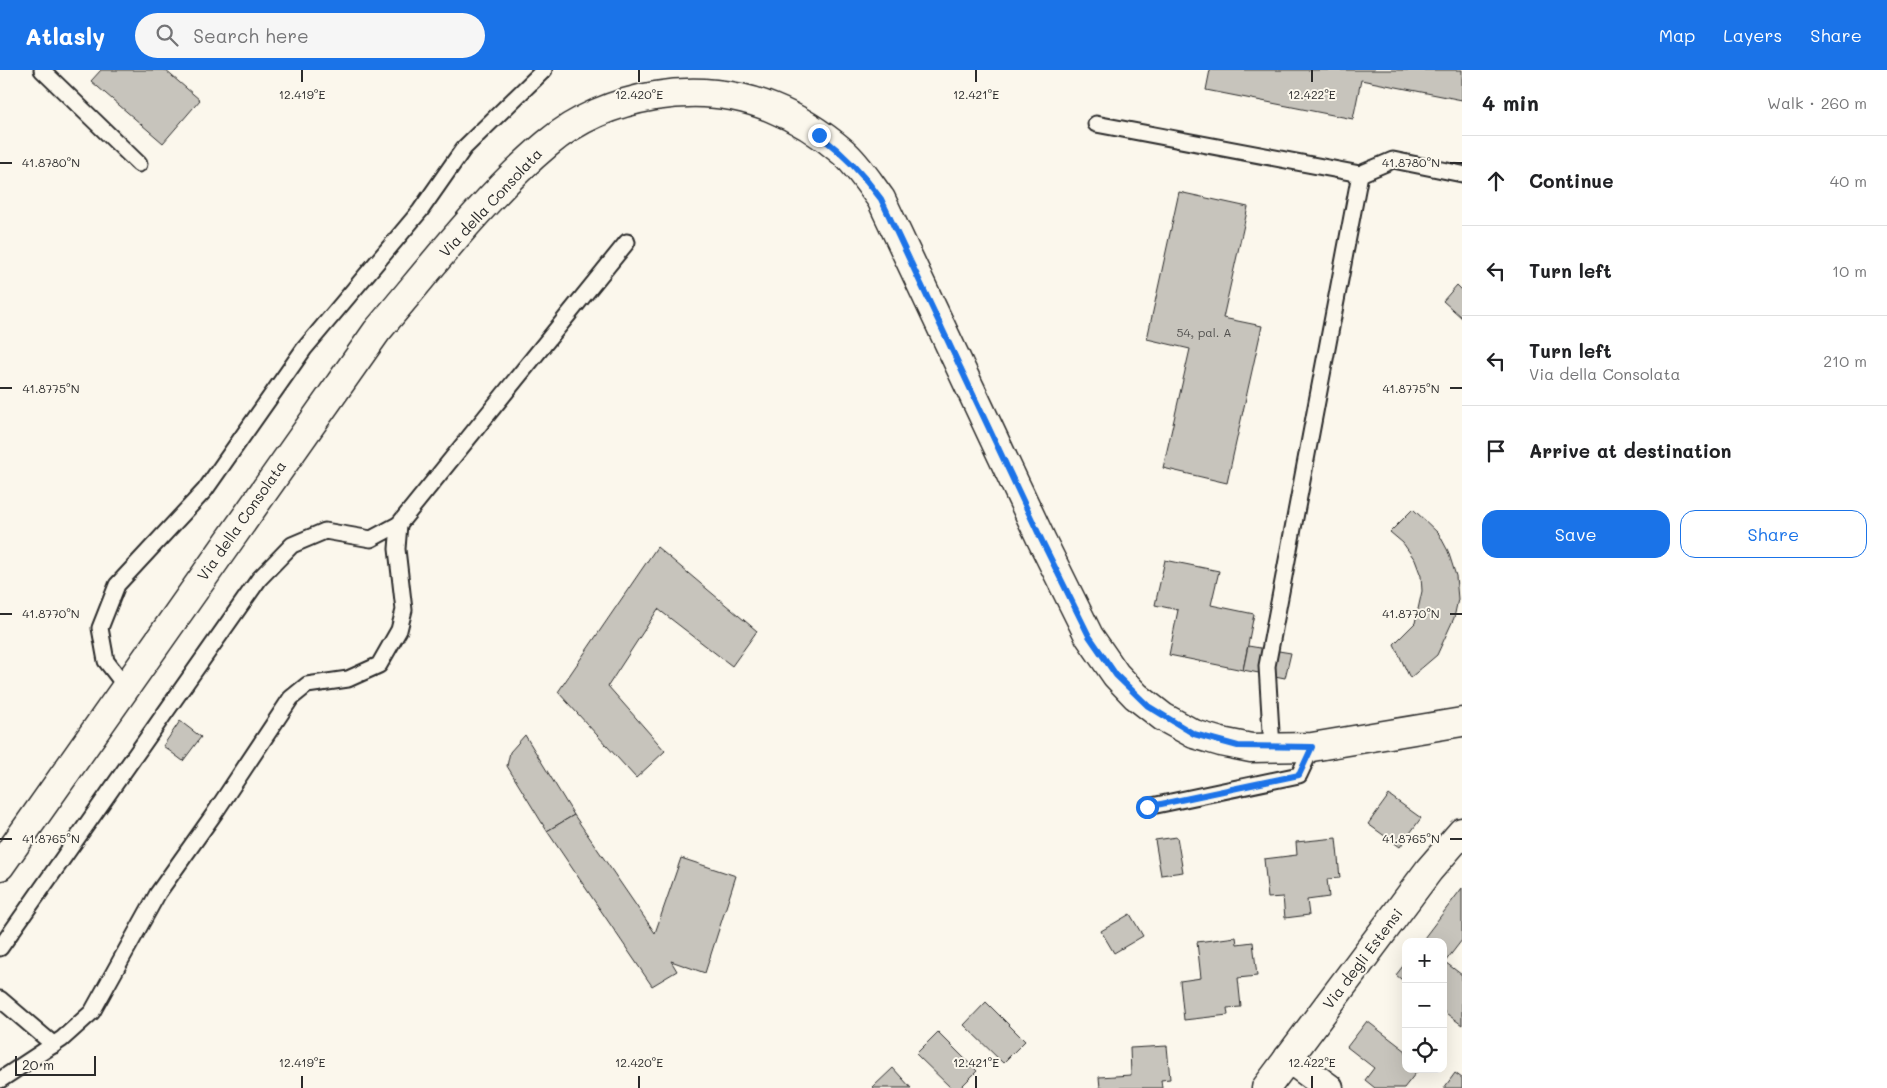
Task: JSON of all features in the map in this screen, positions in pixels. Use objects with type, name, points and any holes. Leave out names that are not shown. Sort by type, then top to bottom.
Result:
[{"type":"main road","name":"Via della Consolata","points":[[0,866],[377,331],[480,211],[525,165],[568,129],[601,112],[636,100],[662,95],[724,95],[771,107],[795,118],[843,152],[857,167],[881,199],[1042,541],[1089,636],[1125,686],[1142,701],[1179,727],[1194,734],[1229,744],[1272,748],[1312,747],[1462,722]]},
{"type":"main road","name":"Via degli Estensi","points":[[1266,1088],[1429,870],[1462,832]]},
{"type":"main road","points":[[1288,1058],[1328,1088]]},
{"type":"lane","points":[[42,70],[139,164]]},
{"type":"lane","points":[[126,688],[106,661],[100,628],[117,585],[205,490],[304,350],[420,211],[464,148],[544,70]]},
{"type":"lane","points":[[1096,124],[1360,174],[1393,160],[1462,174]]},
{"type":"lane","points":[[1272,748],[1267,666],[1360,174]]},
{"type":"lane","points":[[0,948],[258,579],[292,546],[325,531],[371,539],[399,524],[627,242]]},
{"type":"lane","points":[[0,1080],[54,1045],[92,1012],[158,893],[214,814],[290,698],[307,685],[348,679],[379,665],[399,630],[404,610],[397,549],[399,524]]},
{"type":"lane","points":[[1147,807],[1299,775],[1312,747]]},
{"type":"lane","points":[[0,1000],[54,1045]]},
{"type":"building","points":[[101,70],[165,70],[200,100],[163,143],[91,81]]},
{"type":"building","points":[[1210,70],[1462,70],[1462,100],[1361,80],[1353,119],[1206,90]]},
{"type":"building","points":[[1179,192],[1248,207],[1223,318],[1262,326],[1227,483],[1163,468],[1190,349],[1147,339]]},
{"type":"building","points":[[1457,285],[1462,290],[1462,318],[1443,301]]},
{"type":"building","points":[[1413,509],[1439,534],[1448,551],[1456,576],[1458,599],[1454,618],[1437,655],[1410,678],[1394,644],[1415,623],[1422,591],[1421,576],[1415,560],[1403,543],[1390,532]]},
{"type":"building","points":[[657,547],[757,631],[732,666],[658,609],[608,686],[665,751],[636,778],[558,692]]},
{"type":"building","points":[[1165,560],[1219,571],[1211,605],[1254,614],[1243,670],[1169,655],[1178,610],[1155,605]]},
{"type":"building","points":[[1248,646],[1291,653],[1285,678],[1243,670]]},
{"type":"building","points":[[180,721],[201,737],[183,761],[163,746]]},
{"type":"building","points":[[525,735],[574,815],[547,831],[507,766],[510,752]]},
{"type":"building","points":[[1389,795],[1421,818],[1400,847],[1368,824]]},
{"type":"building","points":[[574,815],[655,933],[681,858],[736,876],[705,973],[671,961],[677,971],[652,986],[547,831]]},
{"type":"building","points":[[1177,837],[1183,872],[1161,875],[1155,840]]},
{"type":"building","points":[[1336,838],[1340,878],[1327,879],[1329,897],[1307,900],[1309,915],[1285,918],[1283,897],[1268,898],[1264,859],[1297,855],[1296,842]]},
{"type":"building","points":[[1462,888],[1462,940],[1447,959],[1447,938],[1424,938]]},
{"type":"building","points":[[1130,914],[1143,936],[1114,953],[1101,931]]},
{"type":"building","points":[[1236,937],[1237,944],[1253,942],[1257,976],[1238,978],[1241,1007],[1227,1008],[1228,1015],[1184,1020],[1180,981],[1201,978],[1197,942]]},
{"type":"building","points":[[1447,964],[1462,975],[1462,1025],[1447,1014]]},
{"type":"building","points":[[1402,967],[1402,980],[1396,975]]},
{"type":"building","points":[[986,1002],[1025,1041],[1003,1063],[964,1025]]},
{"type":"building","points":[[1367,1021],[1402,1048],[1402,1073],[1416,1073],[1404,1088],[1375,1088],[1365,1080],[1374,1068],[1347,1047]]},
{"type":"building","points":[[938,1032],[977,1071],[960,1088],[951,1088],[916,1054]]},
{"type":"building","points":[[1167,1046],[1170,1079],[1161,1080],[1162,1088],[1100,1088],[1099,1077],[1131,1075],[1130,1048]]},
{"type":"building","points":[[893,1068],[911,1088],[873,1087]]},
{"type":"building","points":[[1455,1073],[1462,1078],[1462,1088],[1444,1088]]},
{"type":"route","points":[[819,135],[843,152],[881,199],[1042,541],[1089,636],[1116,675],[1125,686],[1148,706],[1179,727],[1194,734],[1251,748],[1288,749],[1312,747],[1299,775],[1147,807]]}]
